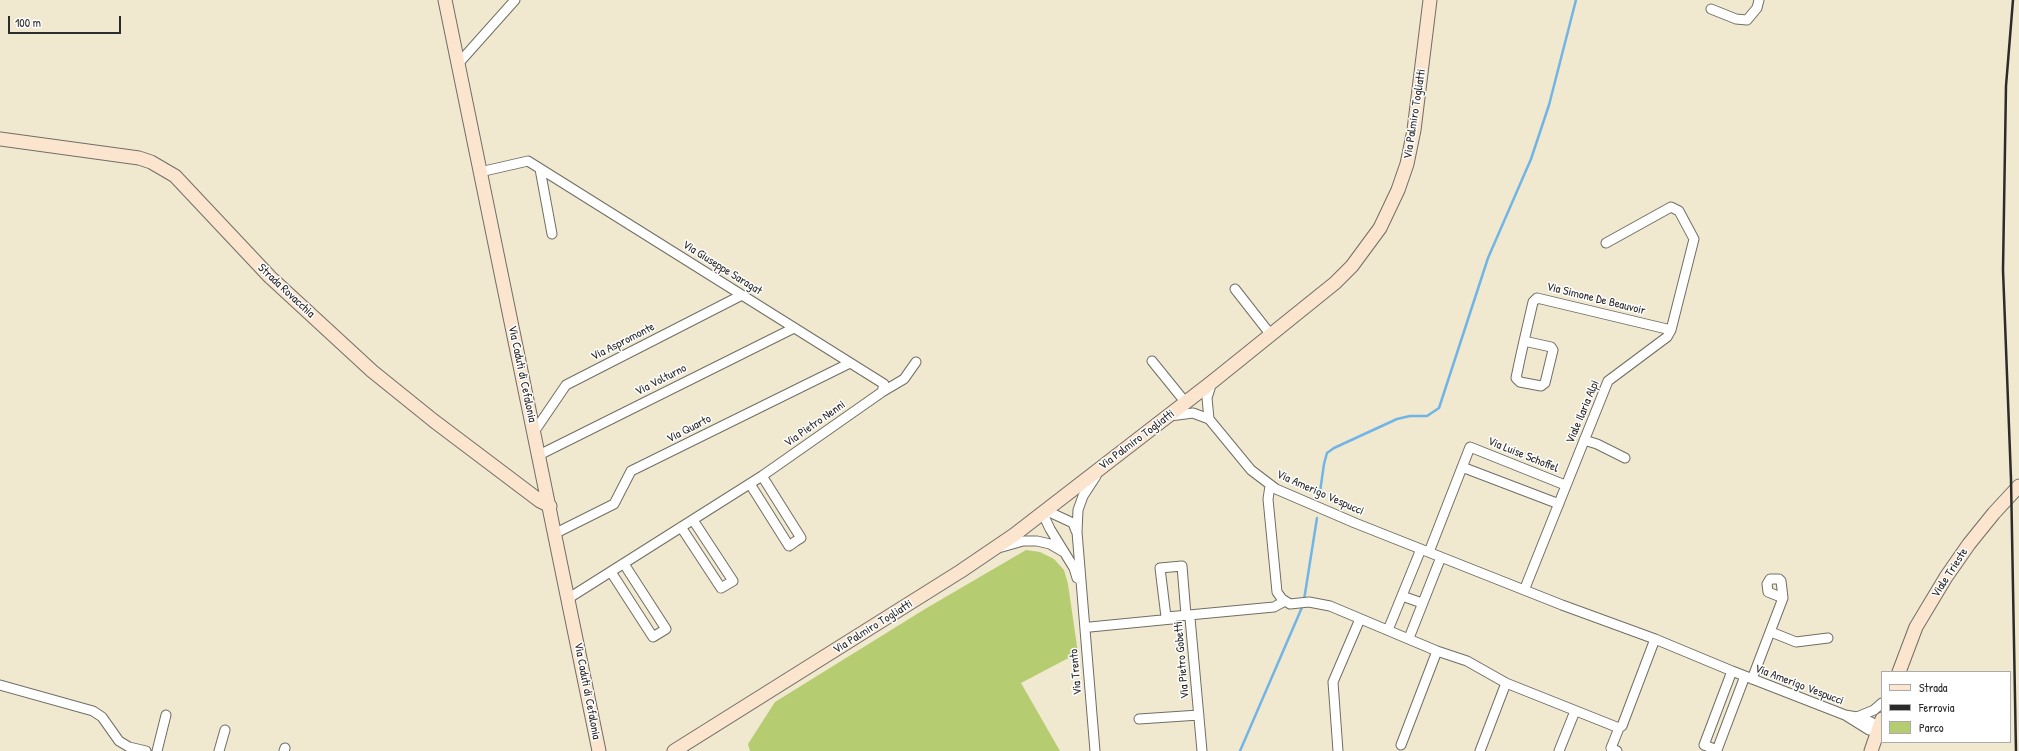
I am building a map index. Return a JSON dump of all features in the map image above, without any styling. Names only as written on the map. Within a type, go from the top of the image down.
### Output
[{"type":"street","name":"Via Caduti di Cefalonia","points":[[445,0],[540,455],[599,750]]},
{"type":"street","points":[[458,65],[515,0]]},
{"type":"street","name":"Via Palmiro Togliatti","points":[[674,751],[936,587],[989,552],[1045,512],[1271,335],[1352,266],[1380,228],[1398,190],[1407,164],[1414,130],[1430,0]]},
{"type":"street","points":[[1711,8],[1736,19],[1746,20],[1757,8],[1760,0]]},
{"type":"street","name":"Strada Rovacchia","points":[[0,139],[139,158],[151,162],[175,176],[270,277],[372,371],[434,421],[540,501],[550,506]]},
{"type":"street","name":"Via Giuseppe Saragat","points":[[480,172],[528,161],[884,384],[882,392]]},
{"type":"street","points":[[540,169],[552,234]]},
{"type":"street","points":[[1606,243],[1666,208],[1674,207],[1679,211],[1694,239],[1672,330]]},
{"type":"street","points":[[1235,289],[1271,335]]},
{"type":"street","name":"Via Aspromonte","points":[[534,432],[566,385],[742,295]]},
{"type":"street","name":"Via Simone De Beauvoir","points":[[1524,341],[1551,347],[1553,350],[1544,383],[1541,386],[1520,382],[1516,378],[1524,341],[1534,299],[1540,297],[1672,330]]},
{"type":"street","name":"Via Volturno","points":[[540,455],[794,328]]},
{"type":"street","name":"Viale Ilaria Alpi","points":[[1525,588],[1565,485],[1608,381],[1667,337],[1672,330]]},
{"type":"street","points":[[1152,361],[1189,400],[1200,416]]},
{"type":"street","name":"Via Pietro Nenni","points":[[569,598],[762,476],[882,392],[904,379],[916,362]]},
{"type":"street","name":"Via Quarto","points":[[556,533],[614,504],[631,471],[850,363]]},
{"type":"street","points":[[1167,417],[1186,413],[1209,419],[1207,407],[1212,382]]},
{"type":"street","points":[[1189,400],[1200,401],[1207,407]]},
{"type":"street","name":"Via Amerigo Vespucci","points":[[1209,419],[1251,470],[1270,486],[1285,494],[1441,557],[1655,639],[1748,678],[1845,715],[1857,717],[1876,725],[1880,725]]},
{"type":"street","points":[[1584,440],[1597,444],[1625,458]]},
{"type":"street","name":"Via Luise Schoffel","points":[[1425,550],[1470,447],[1565,485]]},
{"type":"street","name":"Via Trento","points":[[1095,751],[1077,532],[1078,510],[1090,484],[1104,465]]},
{"type":"street","points":[[1462,467],[1558,504]]},
{"type":"street","points":[[750,484],[789,546],[801,538],[762,476]]},
{"type":"street","points":[[1270,486],[1268,499],[1277,592],[1285,601],[1290,604],[1309,602],[1330,606],[1437,651],[1467,661],[1506,683],[1619,728]]},
{"type":"street","name":"Viale Trieste","points":[[1899,671],[1916,627],[1946,577],[1969,544],[1994,513],[2019,486]]},
{"type":"street","points":[[1045,512],[1073,523],[1077,532]]},
{"type":"street","name":"Via Trento","points":[[1045,512],[1050,530],[1074,568],[1082,591]]},
{"type":"street","points":[[681,527],[721,588],[733,581],[693,520]]},
{"type":"street","points":[[989,552],[1023,541],[1050,544],[1064,552]]},
{"type":"street","points":[[1388,630],[1402,596],[1425,550]]},
{"type":"street","points":[[1409,638],[1441,557]]},
{"type":"street","points":[[611,572],[653,637],[666,629],[624,564]]},
{"type":"street","points":[[1182,566],[1188,616],[1166,616],[1160,568],[1182,566]]},
{"type":"street","points":[[1402,596],[1422,603]]},
{"type":"street","points":[[1748,678],[1771,632],[1783,598]]},
{"type":"street","name":"Via Pietro Gobetti","points":[[1202,751],[1188,616],[1274,607],[1285,601]]},
{"type":"street","points":[[1090,627],[1188,616]]},
{"type":"street","points":[[1338,751],[1332,682],[1360,619]]},
{"type":"street","points":[[1771,632],[1796,642],[1828,638]]},
{"type":"street","points":[[1617,751],[1611,748],[1619,728],[1622,726],[1655,639]]},
{"type":"street","points":[[1402,745],[1437,651]]},
{"type":"street","name":"Via Amerigo Vespucci","points":[[1732,671],[1704,745],[1717,750],[1748,678]]},
{"type":"street","points":[[1480,751],[1506,683]]},
{"type":"street","points":[[0,685],[93,711],[102,717],[119,742],[146,751]]},
{"type":"street","points":[[1857,717],[1874,710],[1881,704]]},
{"type":"street","points":[[1559,751],[1575,711]]},
{"type":"street","points":[[157,751],[166,715]]},
{"type":"street","points":[[1139,719],[1199,715]]},
{"type":"street","name":"Via Amerigo Vespucci","points":[[1845,715],[1869,730],[1880,725]]},
{"type":"street","points":[[1871,750],[1880,725]]},
{"type":"street","name":"Via Amerigo Vespucci","points":[[1861,726],[1871,750]]},
{"type":"street","points":[[219,751],[225,730]]},
{"type":"green space","points":[[1026,550],[1040,552],[1054,559],[1064,570],[1068,584],[1078,653],[1021,683],[1060,751],[750,751],[748,744],[775,702],[925,609]]},
{"type":"waterway","points":[[1320,492],[1327,453],[1334,448],[1397,419],[1410,416],[1427,416],[1439,408],[1488,258],[1531,159],[1549,105],[1576,0]]},
{"type":"waterway","points":[[1304,600],[1317,518]]},
{"type":"waterway","points":[[1240,751],[1303,605]]},
{"type":"railway","points":[[2013,0],[2006,86],[2003,270],[2011,479],[2016,751]]}]
